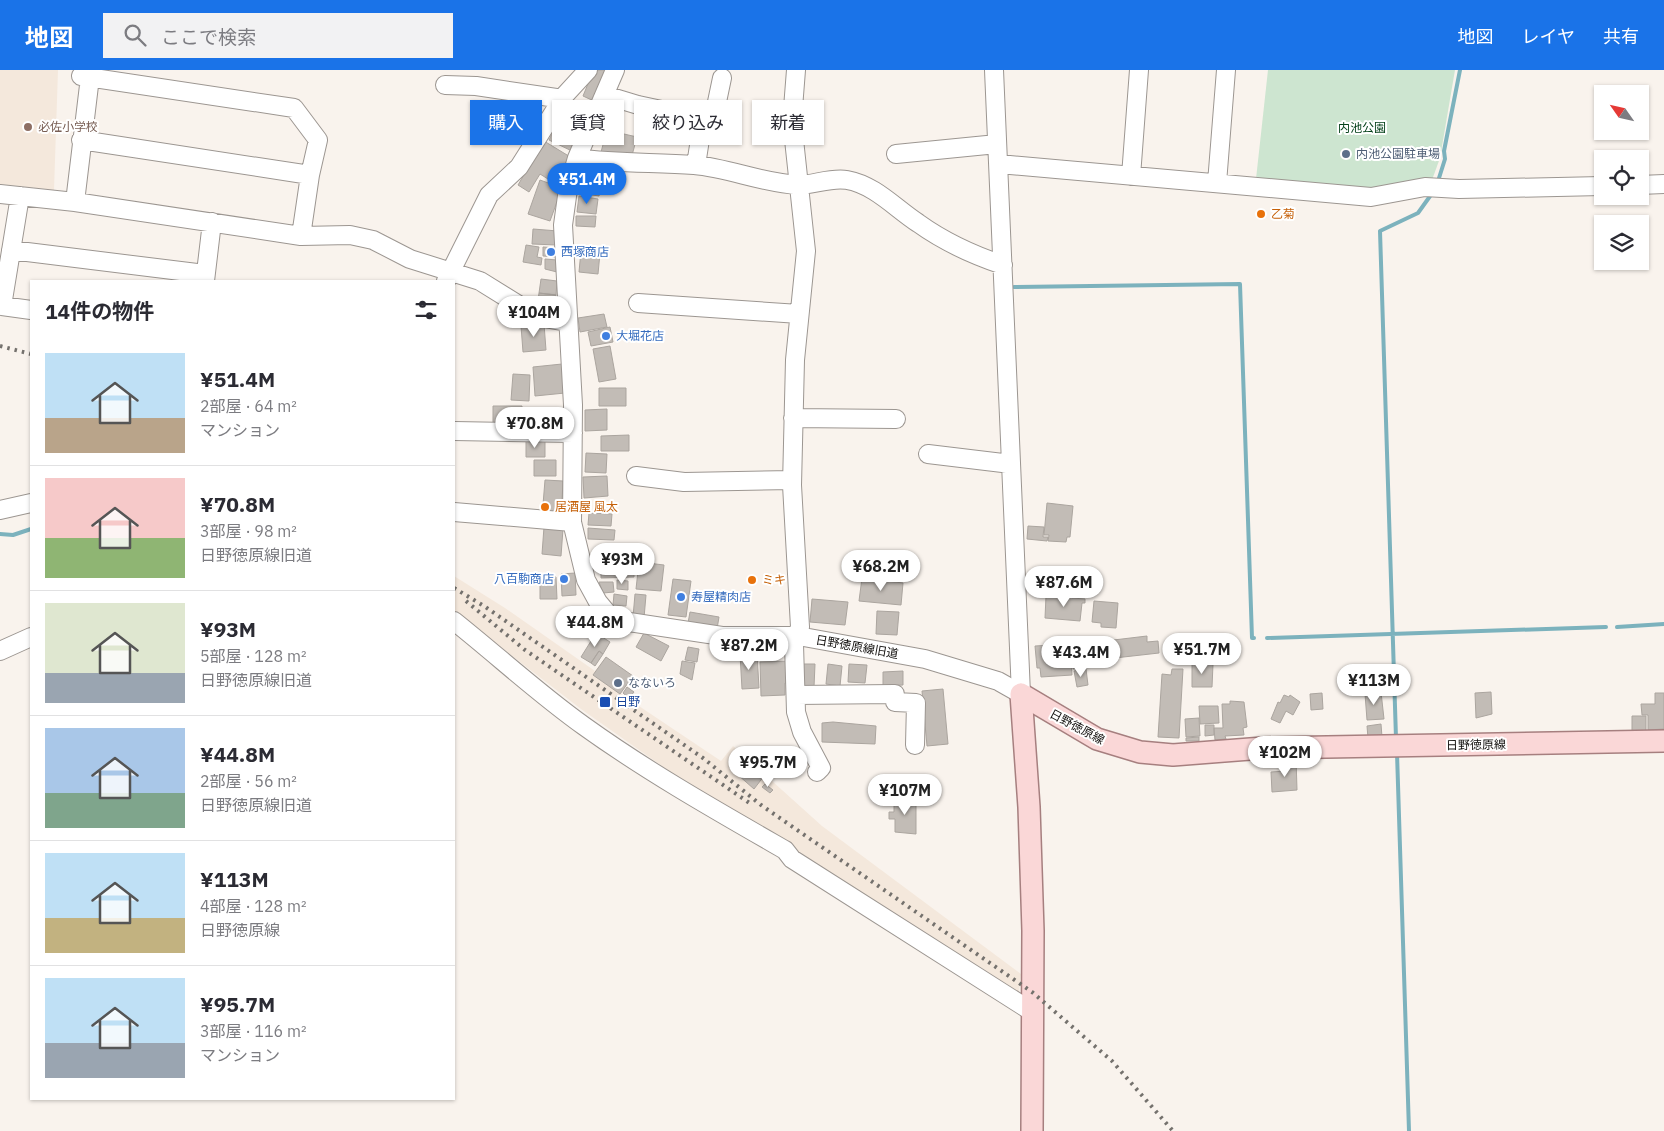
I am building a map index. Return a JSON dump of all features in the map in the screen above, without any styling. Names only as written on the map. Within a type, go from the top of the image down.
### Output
[{"type":"main road","name":"日野徳原線","points":[[1021,694],[1097,739],[1140,752],[1173,755],[1263,748],[1664,741]]},
{"type":"main road","points":[[1021,694],[1030,807],[1033,932],[1031,1011],[1032,1131]]},
{"type":"street","points":[[449,276],[489,195],[519,166],[563,99],[588,70]]},
{"type":"street","name":"日野徳原線旧道","points":[[615,70],[577,158],[568,189],[563,225],[573,433],[572,522],[586,580],[602,609],[614,618],[722,636],[798,636],[925,659],[998,681],[1021,694]]},
{"type":"street","points":[[796,70],[792,121],[806,251],[795,360],[793,418],[792,480],[800,628],[794,644],[796,712],[802,732],[821,768],[816,772]]},
{"type":"street","points":[[994,70],[1021,694]]},
{"type":"street","points":[[1131,176],[1139,70]]},
{"type":"street","points":[[1217,183],[1226,70]]},
{"type":"street","points":[[75,202],[85,77],[294,108],[318,140],[310,175],[301,236]]},
{"type":"street","points":[[718,100],[722,78]]},
{"type":"street","points":[[444,85],[476,86],[563,99]]},
{"type":"street","points":[[605,95],[634,104]]},
{"type":"street","points":[[81,140],[310,175]]},
{"type":"street","points":[[896,154],[998,144]]},
{"type":"street","points":[[696,165],[700,145]]},
{"type":"street","points":[[577,158],[602,162],[696,165],[770,182],[800,185],[847,180],[872,190],[917,223],[944,239],[984,259],[1002,265]]},
{"type":"street","points":[[999,164],[1371,197],[1424,187],[1459,189],[1594,186]]},
{"type":"street","points":[[1649,185],[1664,184]]},
{"type":"street","points":[[0,194],[75,202],[301,236],[350,236],[373,240],[410,260],[449,276],[494,288],[538,317],[567,322]]},
{"type":"street","points":[[20,196],[2,306],[30,310]]},
{"type":"street","points":[[11,250],[205,278],[212,222]]},
{"type":"street","points":[[638,303],[799,314]]},
{"type":"street","points":[[793,418],[896,419]]},
{"type":"street","points":[[455,431],[573,433]]},
{"type":"street","points":[[928,454],[1011,464]]},
{"type":"street","points":[[636,476],[684,482],[792,480]]},
{"type":"street","points":[[0,510],[30,503]]},
{"type":"street","points":[[455,512],[572,522]]},
{"type":"street","points":[[455,622],[514,672],[585,726],[669,782],[785,850],[792,859],[1031,1011]]},
{"type":"street","points":[[0,651],[30,637]]},
{"type":"street","points":[[796,695],[895,694],[895,702],[916,703],[915,745]]},
{"type":"shaded area","name":"必佐小学校","points":[[0,70],[58,70],[54,190],[0,184]]},
{"type":"shaded area","points":[[455,577],[505,608],[595,671],[606,657],[633,676],[621,694],[721,761],[733,746],[822,826],[1021,974],[1019,992],[1014,993],[686,783],[581,709],[455,612]]},
{"type":"green space","name":"内池公園","points":[[1268,70],[1455,70],[1440,158],[1432,180],[1375,189],[1256,179]]},
{"type":"building","points":[[596,70],[609,70],[597,100],[583,96],[592,74]]},
{"type":"building","points":[[624,134],[634,136],[635,145],[631,159],[600,156],[603,145],[624,145]]},
{"type":"building","points":[[544,141],[572,158],[556,184],[540,174],[529,192],[518,185]]},
{"type":"building","points":[[559,145],[578,145],[574,152]]},
{"type":"building","points":[[585,167],[604,171],[599,196],[580,193]]},
{"type":"building","points":[[540,180],[562,188],[550,221],[528,214]]},
{"type":"building","points":[[579,196],[598,199],[596,214],[577,212]]},
{"type":"building","points":[[576,216],[596,216],[595,227],[576,226]]},
{"type":"building","points":[[533,229],[558,231],[557,245],[532,244]]},
{"type":"building","points":[[526,245],[539,247],[537,257],[542,258],[541,265],[523,262]]},
{"type":"building","points":[[543,247],[558,248],[557,257],[543,256]]},
{"type":"building","points":[[581,251],[600,253],[598,274],[579,272]]},
{"type":"building","points":[[545,259],[557,260],[557,272],[545,269]]},
{"type":"building","points":[[541,279],[557,281],[556,295],[539,293]]},
{"type":"building","points":[[539,293],[556,295],[554,302],[538,300]]},
{"type":"building","points":[[542,304],[557,307],[556,315],[541,312]]},
{"type":"building","points":[[604,314],[607,327],[580,332],[578,318]]},
{"type":"building","points":[[544,324],[546,350],[523,352],[521,326]]},
{"type":"building","points":[[610,327],[613,342],[591,346],[588,332]]},
{"type":"building","points":[[610,346],[616,379],[599,382],[593,349]]},
{"type":"building","points":[[562,364],[565,393],[535,396],[533,367]]},
{"type":"building","points":[[513,374],[530,375],[529,401],[511,400]]},
{"type":"building","points":[[599,388],[626,388],[626,406],[599,406]]},
{"type":"building","points":[[493,406],[522,406],[522,424],[493,424]]},
{"type":"building","points":[[607,409],[607,430],[585,431],[585,410]]},
{"type":"building","points":[[629,435],[629,451],[601,451],[601,436]]},
{"type":"building","points":[[526,440],[545,440],[545,457],[526,457]]},
{"type":"building","points":[[586,453],[607,454],[606,473],[585,472]]},
{"type":"building","points":[[534,460],[556,460],[556,476],[534,476]]},
{"type":"building","points":[[607,476],[608,496],[584,498],[583,477]]},
{"type":"building","points":[[545,480],[563,481],[561,519],[542,517]]},
{"type":"building","points":[[1047,503],[1073,506],[1070,537],[1067,537],[1066,542],[1048,541],[1049,535],[1044,535]]},
{"type":"building","points":[[589,513],[612,514],[611,526],[588,525]]},
{"type":"building","points":[[1028,526],[1044,527],[1043,537],[1048,537],[1047,541],[1027,539]]},
{"type":"building","points":[[544,527],[563,529],[561,556],[542,554]]},
{"type":"building","points":[[588,528],[615,530],[614,540],[588,539]]},
{"type":"building","points":[[634,557],[634,577],[601,578],[601,559]]},
{"type":"building","points":[[639,562],[664,565],[661,591],[636,589]]},
{"type":"building","points":[[575,573],[576,595],[562,596],[561,574]]},
{"type":"building","points":[[540,577],[556,577],[557,599],[540,599]]},
{"type":"building","points":[[862,578],[903,583],[901,605],[859,601]]},
{"type":"building","points":[[673,579],[691,581],[686,617],[668,615]]},
{"type":"building","points":[[617,580],[628,581],[628,590],[617,589]]},
{"type":"building","points":[[599,582],[613,582],[614,592],[603,593]]},
{"type":"building","points":[[614,594],[627,596],[626,606],[613,605]]},
{"type":"building","points":[[635,594],[646,595],[644,618],[633,617]]},
{"type":"building","points":[[1065,595],[1073,596],[1072,598],[1085,599],[1085,603],[1082,603],[1080,621],[1045,618],[1046,596],[1064,598]]},
{"type":"building","points":[[812,599],[848,602],[845,625],[810,622]]},
{"type":"building","points":[[1094,601],[1118,603],[1116,628],[1101,627],[1101,623],[1092,622]]},
{"type":"building","points":[[877,611],[899,612],[897,635],[876,634]]},
{"type":"building","points":[[690,612],[719,617],[717,629],[688,623]]},
{"type":"building","points":[[596,633],[610,642],[603,654],[599,651],[591,663],[581,657]]},
{"type":"building","points":[[644,633],[669,646],[661,661],[636,647]]},
{"type":"building","points":[[1147,636],[1147,642],[1158,641],[1159,653],[1088,661],[1089,667],[1073,669],[1072,645]]},
{"type":"building","points":[[1070,644],[1072,675],[1041,677],[1040,668],[1037,668],[1035,646]]},
{"type":"building","points":[[688,647],[699,649],[697,662],[685,660]]},
{"type":"building","points":[[599,651],[603,654],[595,666],[591,663]]},
{"type":"building","points":[[757,653],[759,688],[742,689],[740,654]]},
{"type":"building","points":[[606,657],[633,676],[620,694],[593,675]]},
{"type":"building","points":[[682,661],[695,663],[692,680],[680,674]]},
{"type":"building","points":[[792,661],[793,682],[785,683],[785,695],[761,696],[760,662]]},
{"type":"building","points":[[802,664],[815,664],[814,687],[801,686]]},
{"type":"building","points":[[828,664],[842,666],[840,686],[826,684]]},
{"type":"building","points":[[849,664],[867,665],[865,683],[848,682]]},
{"type":"building","points":[[1192,664],[1213,664],[1212,687],[1192,687]]},
{"type":"building","points":[[1086,669],[1088,685],[1077,687],[1074,671]]},
{"type":"building","points":[[1172,669],[1183,669],[1179,738],[1158,737],[1162,674],[1171,675]]},
{"type":"building","points":[[903,671],[903,685],[883,686],[883,672]]},
{"type":"building","points":[[627,687],[634,692],[629,698],[623,693]]},
{"type":"building","points":[[943,689],[948,744],[927,746],[922,691]]},
{"type":"building","points":[[1381,692],[1384,719],[1367,720],[1365,694]]},
{"type":"building","points":[[1491,692],[1492,714],[1476,718],[1475,693]]},
{"type":"building","points":[[1322,693],[1323,709],[1311,710],[1310,694]]},
{"type":"building","points":[[1655,693],[1664,693],[1664,729],[1648,730],[1648,715],[1642,715],[1641,704],[1655,704]]},
{"type":"building","points":[[1284,695],[1289,697],[1290,695],[1300,702],[1293,715],[1286,711],[1280,723],[1271,719],[1278,702],[1280,703]]},
{"type":"building","points":[[1230,701],[1244,702],[1247,727],[1243,728],[1244,735],[1225,736],[1226,739],[1215,740],[1214,728],[1223,728],[1222,704],[1230,704]]},
{"type":"building","points":[[1199,706],[1218,706],[1219,723],[1200,724]]},
{"type":"building","points":[[1632,716],[1646,716],[1646,731],[1632,731]]},
{"type":"building","points":[[1199,718],[1200,736],[1186,737],[1185,719]]},
{"type":"building","points":[[833,722],[876,726],[875,744],[822,742],[822,723]]},
{"type":"building","points":[[1381,724],[1382,737],[1368,738],[1367,726]]},
{"type":"building","points":[[1205,725],[1214,725],[1214,735],[1205,736]]},
{"type":"building","points":[[1199,737],[1199,741],[1186,741],[1186,738]]},
{"type":"building","points":[[1296,758],[1297,790],[1272,792],[1271,772],[1286,771],[1286,759]]},
{"type":"building","points":[[736,759],[745,767],[748,764],[764,776],[754,789],[729,767]]},
{"type":"building","points":[[765,784],[773,790],[770,793],[762,787]]},
{"type":"building","points":[[894,800],[916,800],[916,834],[895,832],[895,819],[889,819],[889,812],[894,812]]},
{"type":"waterway","points":[[1439,178],[1445,159],[1444,151],[1460,70]]},
{"type":"waterway","points":[[1396,738],[1380,231],[1418,213],[1433,192]]},
{"type":"waterway","points":[[1014,287],[1240,284],[1252,638],[1254,638]]},
{"type":"waterway","points":[[0,534],[13,535],[30,529]]},
{"type":"waterway","points":[[1617,627],[1664,624]]},
{"type":"waterway","points":[[1267,638],[1606,627]]},
{"type":"waterway","points":[[1397,753],[1409,1131]]},
{"type":"railway","points":[[0,346],[30,354]]},
{"type":"railway","points":[[455,589],[484,606],[703,758],[761,805],[1032,992],[1112,1061],[1173,1131]]},
{"type":"railway","points":[[466,601],[525,650],[751,804]]},
{"type":"place","name":"必佐小学校","points":[[28,127]]},
{"type":"place","name":"内池公園駐車場","points":[[1346,154]]},
{"type":"place","name":"乙菊","points":[[1261,214]]},
{"type":"place","name":"西塚商店","points":[[551,252]]},
{"type":"place","name":"大堀花店","points":[[606,336]]},
{"type":"place","name":"居酒屋 風太","points":[[545,507]]},
{"type":"place","name":"八百駒商店","points":[[564,579]]},
{"type":"place","name":"ミキ","points":[[752,580]]},
{"type":"place","name":"寿屋精肉店","points":[[681,597]]},
{"type":"place","name":"なないろ","points":[[618,683]]},
{"type":"place","name":"日野","points":[[605,702]]}]
